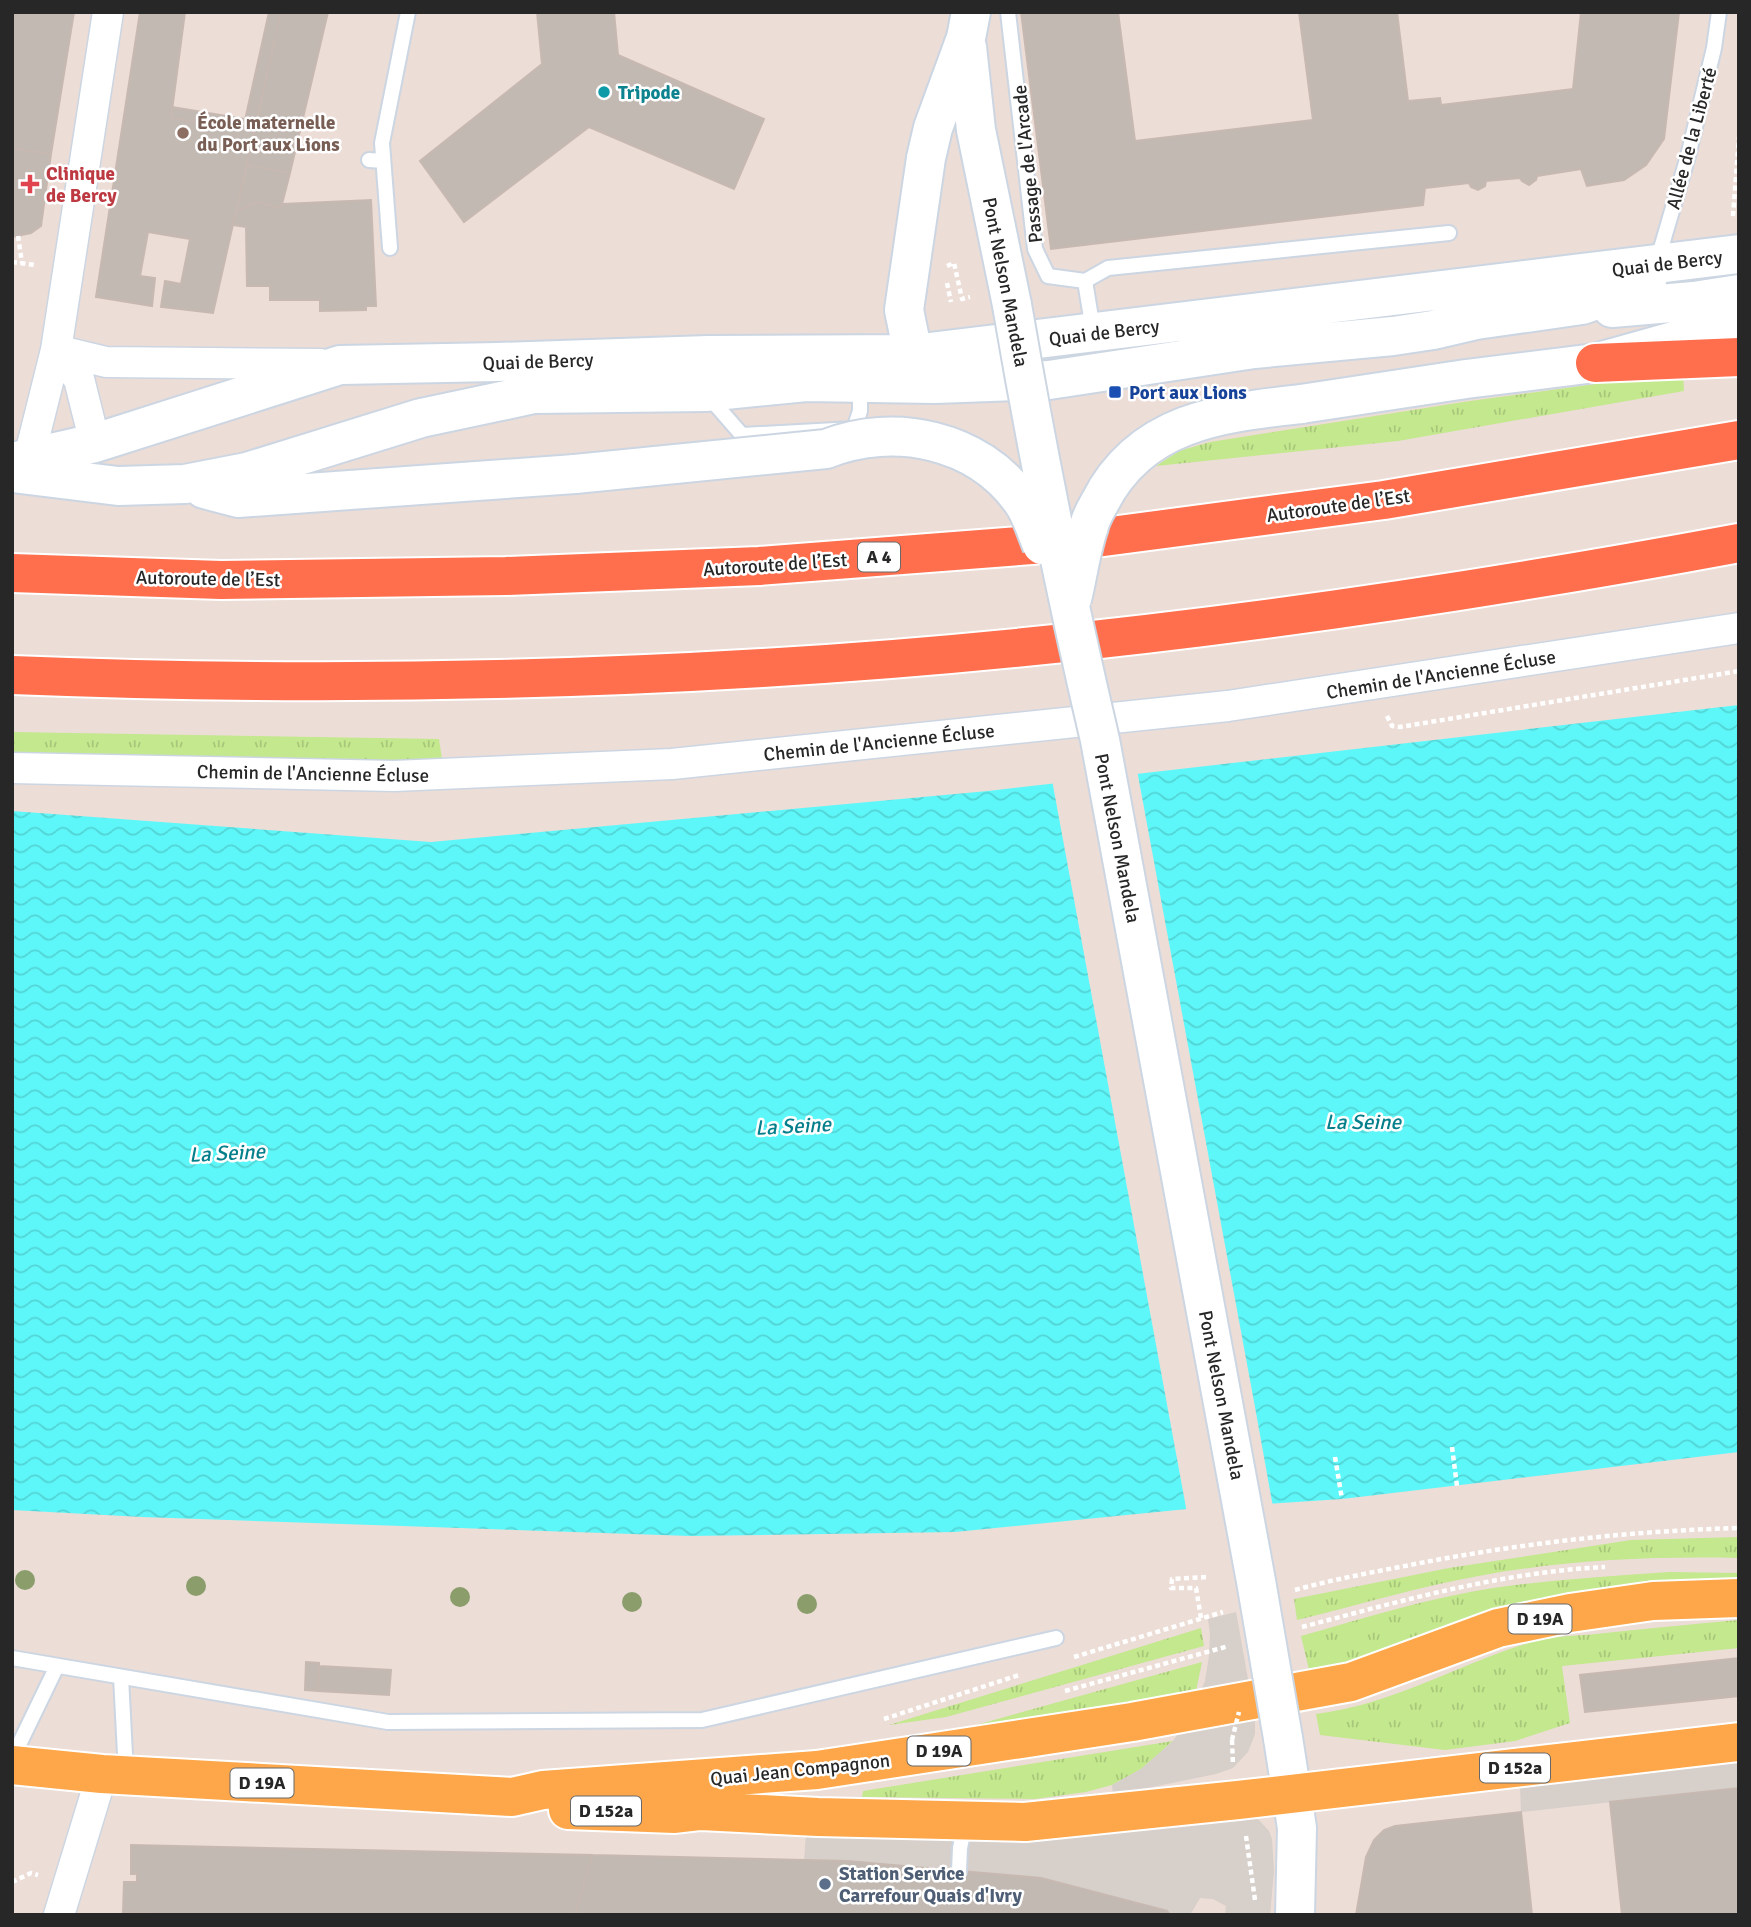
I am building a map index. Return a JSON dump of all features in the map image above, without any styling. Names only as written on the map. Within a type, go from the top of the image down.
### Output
[{"type":"highway","points":[[1595,363],[1739,357]]},
{"type":"highway","name":"Autoroute de l’Est","points":[[12,573],[221,580],[506,576],[759,566],[1031,545],[1384,499],[1739,440]]},
{"type":"highway","points":[[12,675],[287,682],[502,680],[766,668],[982,651],[1226,624],[1455,592],[1739,543]]},
{"type":"main road","points":[[913,369],[904,310],[926,158],[933,128],[968,25]]},
{"type":"main road","name":"Pont Nelson Mandela","points":[[968,25],[976,130],[1012,305],[1069,612],[1100,740],[1266,1639],[1297,1828],[1295,1915]]},
{"type":"main road","name":"Quai de Bercy","points":[[18,465],[340,365],[708,355],[913,369],[1094,332],[1735,255]]},
{"type":"main road","points":[[18,465],[118,486],[185,484],[247,472],[421,418],[534,394],[705,392],[806,382],[860,383],[913,369],[1049,380],[1254,349],[1393,336],[1476,320],[1582,305],[1608,296],[1637,292],[1650,279],[1657,263]]},
{"type":"main road","points":[[1582,305],[1604,309],[1634,308],[1739,295]]},
{"type":"main road","points":[[1069,612],[1089,524],[1110,483],[1130,460],[1154,440],[1176,428],[1237,411],[1595,363],[1739,320]]},
{"type":"main road","points":[[1094,332],[1101,347],[1110,354],[1118,355],[1218,342],[1240,343],[1254,349]]},
{"type":"main road","points":[[95,443],[115,467],[238,498],[575,474],[826,449],[846,442],[878,437],[919,437],[953,447],[1005,480],[1024,503],[1069,612]]},
{"type":"main road","name":"Quai Jean Compagnon","points":[[12,1765],[114,1775],[512,1797],[542,1790],[834,1768],[1105,1726],[1351,1682],[1498,1628],[1570,1612],[1653,1601],[1739,1598]]},
{"type":"main road","name":"D 152a","points":[[512,1797],[540,1807],[564,1810],[675,1814],[701,1811],[1025,1822],[1739,1742]]},
{"type":"main road","points":[[701,1811],[747,1776],[783,1815]]},
{"type":"street","points":[[18,465],[56,350],[108,12]]},
{"type":"street","points":[[56,350],[79,379],[95,443]]},
{"type":"street","name":"Quai de Bercy","points":[[56,350],[106,362],[340,365]]},
{"type":"street","name":"Chemin de l'Ancienne Écluse","points":[[12,768],[394,776],[672,764],[1228,706],[1739,628]]},
{"type":"street","points":[[59,1915],[114,1775]]},
{"type":"lane","points":[[390,248],[376,160],[382,143],[408,12]]},
{"type":"lane","name":"Passage de l'Arcade","points":[[1008,12],[1035,249],[1048,275],[1085,281]]},
{"type":"lane","name":"Allée de la Liberté","points":[[1657,263],[1688,156],[1714,48],[1719,12]]},
{"type":"lane","points":[[1094,332],[1085,281],[1108,268],[1449,233]]},
{"type":"lane","points":[[12,1658],[387,1722],[702,1720],[1056,1638]]},
{"type":"lane","points":[[12,1759],[57,1666]]},
{"type":"lane","points":[[114,1775],[121,1677]]},
{"type":"lane","points":[[959,1871],[965,1821]]},
{"type":"path","points":[[1735,255],[1739,137]]},
{"type":"path","points":[[19,236],[22,263]]},
{"type":"path","points":[[12,262],[43,266]]},
{"type":"path","points":[[951,302],[944,266],[954,263],[962,299],[970,297]]},
{"type":"path","points":[[1400,727],[1739,671]]},
{"type":"path","points":[[1452,1447],[1457,1486]]},
{"type":"path","points":[[1335,1457],[1342,1499]]},
{"type":"path","points":[[1201,1618],[1196,1588],[1171,1588],[1172,1579],[1205,1577]]},
{"type":"path","points":[[1232,1740],[1233,1768]]},
{"type":"path","points":[[1245,1832],[1255,1901]]},
{"type":"green space","points":[[1683,372],[1684,391],[1398,441],[1156,466],[1179,451],[1210,442],[1470,401]]},
{"type":"green space","points":[[12,732],[439,739],[443,766],[12,760]]},
{"type":"green space","points":[[1739,1537],[1739,1558],[1611,1560],[1515,1570],[1437,1585],[1297,1620],[1294,1599],[1449,1568],[1631,1540]]},
{"type":"green space","points":[[1669,1572],[1739,1573],[1739,1582],[1551,1598],[1498,1608],[1358,1662],[1310,1674],[1301,1636],[1469,1592],[1537,1583]]},
{"type":"green space","points":[[1739,1620],[1739,1648],[1562,1666],[1570,1723],[1515,1741],[1445,1750],[1320,1735],[1316,1714],[1373,1702],[1400,1693],[1532,1642],[1556,1637]]},
{"type":"green space","points":[[1201,1628],[1204,1646],[946,1717],[889,1725]]},
{"type":"green space","points":[[1202,1662],[1196,1691],[951,1732]]},
{"type":"green space","points":[[1173,1741],[1141,1769],[1112,1785],[1086,1792],[1035,1799],[862,1797],[863,1791]]},
{"type":"shaded area","points":[[1236,1612],[1255,1718],[1255,1734],[1248,1752],[1233,1768],[1216,1774],[1113,1795],[1112,1785],[1141,1769],[1173,1741],[1191,1715],[1205,1681],[1209,1656],[1208,1619]]},
{"type":"shaded area","points":[[1739,1762],[1739,1788],[1521,1812],[1520,1786]]},
{"type":"shaded area","points":[[1252,1817],[1259,1820],[1269,1831],[1272,1839],[1274,1871],[1270,1915],[1225,1915],[1226,1906],[1213,1899],[1200,1898],[1190,1915],[1170,1915],[1167,1911],[1041,1878],[847,1861],[804,1861],[806,1834]]},
{"type":"water","name":"La Seine","points":[[1739,705],[1739,1452],[1342,1499],[1187,1509],[955,1532],[690,1536],[12,1510],[12,811],[431,842],[988,791]]},
{"type":"pier","points":[[1137,770],[1273,1507],[1187,1513],[1052,780]]},
{"type":"building","points":[[12,12],[74,12],[51,154],[12,148]]},
{"type":"building","points":[[140,12],[185,12],[171,118],[243,129],[269,12],[281,12],[213,313],[161,307],[165,281],[181,284],[190,239],[148,232],[140,276],[155,278],[152,306],[96,297]]},
{"type":"building","points":[[281,12],[328,12],[290,173],[247,165]]},
{"type":"building","name":"Tripode","points":[[537,12],[614,12],[618,55],[764,119],[734,189],[589,127],[464,222],[420,161],[542,64]]},
{"type":"building","points":[[1021,12],[1118,12],[1135,141],[1313,120],[1299,12],[1397,12],[1408,101],[1440,98],[1441,105],[1573,89],[1581,12],[1679,12],[1664,139],[1646,165],[1624,180],[1587,186],[1581,169],[1537,176],[1529,185],[1520,178],[1486,181],[1485,186],[1478,190],[1469,183],[1425,188],[1423,205],[1051,249]]},
{"type":"building","points":[[172,107],[245,119],[243,129],[171,118]]},
{"type":"building","name":"Clinique de Bercy","points":[[12,148],[51,154],[41,226],[31,233],[12,237]]},
{"type":"building","points":[[247,165],[290,173],[281,208],[257,202],[236,212]]},
{"type":"building","points":[[371,200],[376,306],[366,306],[366,310],[320,311],[320,300],[270,300],[270,286],[247,286],[246,227],[233,225],[236,212],[257,202],[281,208],[283,204]]},
{"type":"building","points":[[1739,1658],[1739,1696],[1585,1712],[1580,1675]]},
{"type":"building","points":[[306,1662],[319,1663],[318,1691],[305,1690]]},
{"type":"building","points":[[319,1666],[391,1670],[389,1695],[318,1691]]},
{"type":"building","points":[[1739,1788],[1739,1915],[1622,1915],[1610,1802]]},
{"type":"building","points":[[1521,1812],[1532,1915],[1356,1915],[1366,1857],[1374,1840],[1384,1830],[1395,1826]]},
{"type":"building","points":[[131,1845],[592,1855],[575,1915],[181,1915],[123,1912],[124,1882],[137,1882],[137,1874],[131,1874]]},
{"type":"building","name":"Station Service Carrefour Quais d'Ivry","points":[[592,1855],[847,1861],[1041,1878],[1167,1911],[1170,1915],[575,1915]]},
{"type":"place","name":"Tripode","points":[[604,92]]},
{"type":"place","name":"École maternelle du Port aux Lions","points":[[183,133]]},
{"type":"place","name":"Clinique de Bercy","points":[[30,184]]},
{"type":"place","name":"Port aux Lions","points":[[1115,392]]},
{"type":"place","name":"Station Service Carrefour Quais d'Ivry","points":[[825,1884]]}]
